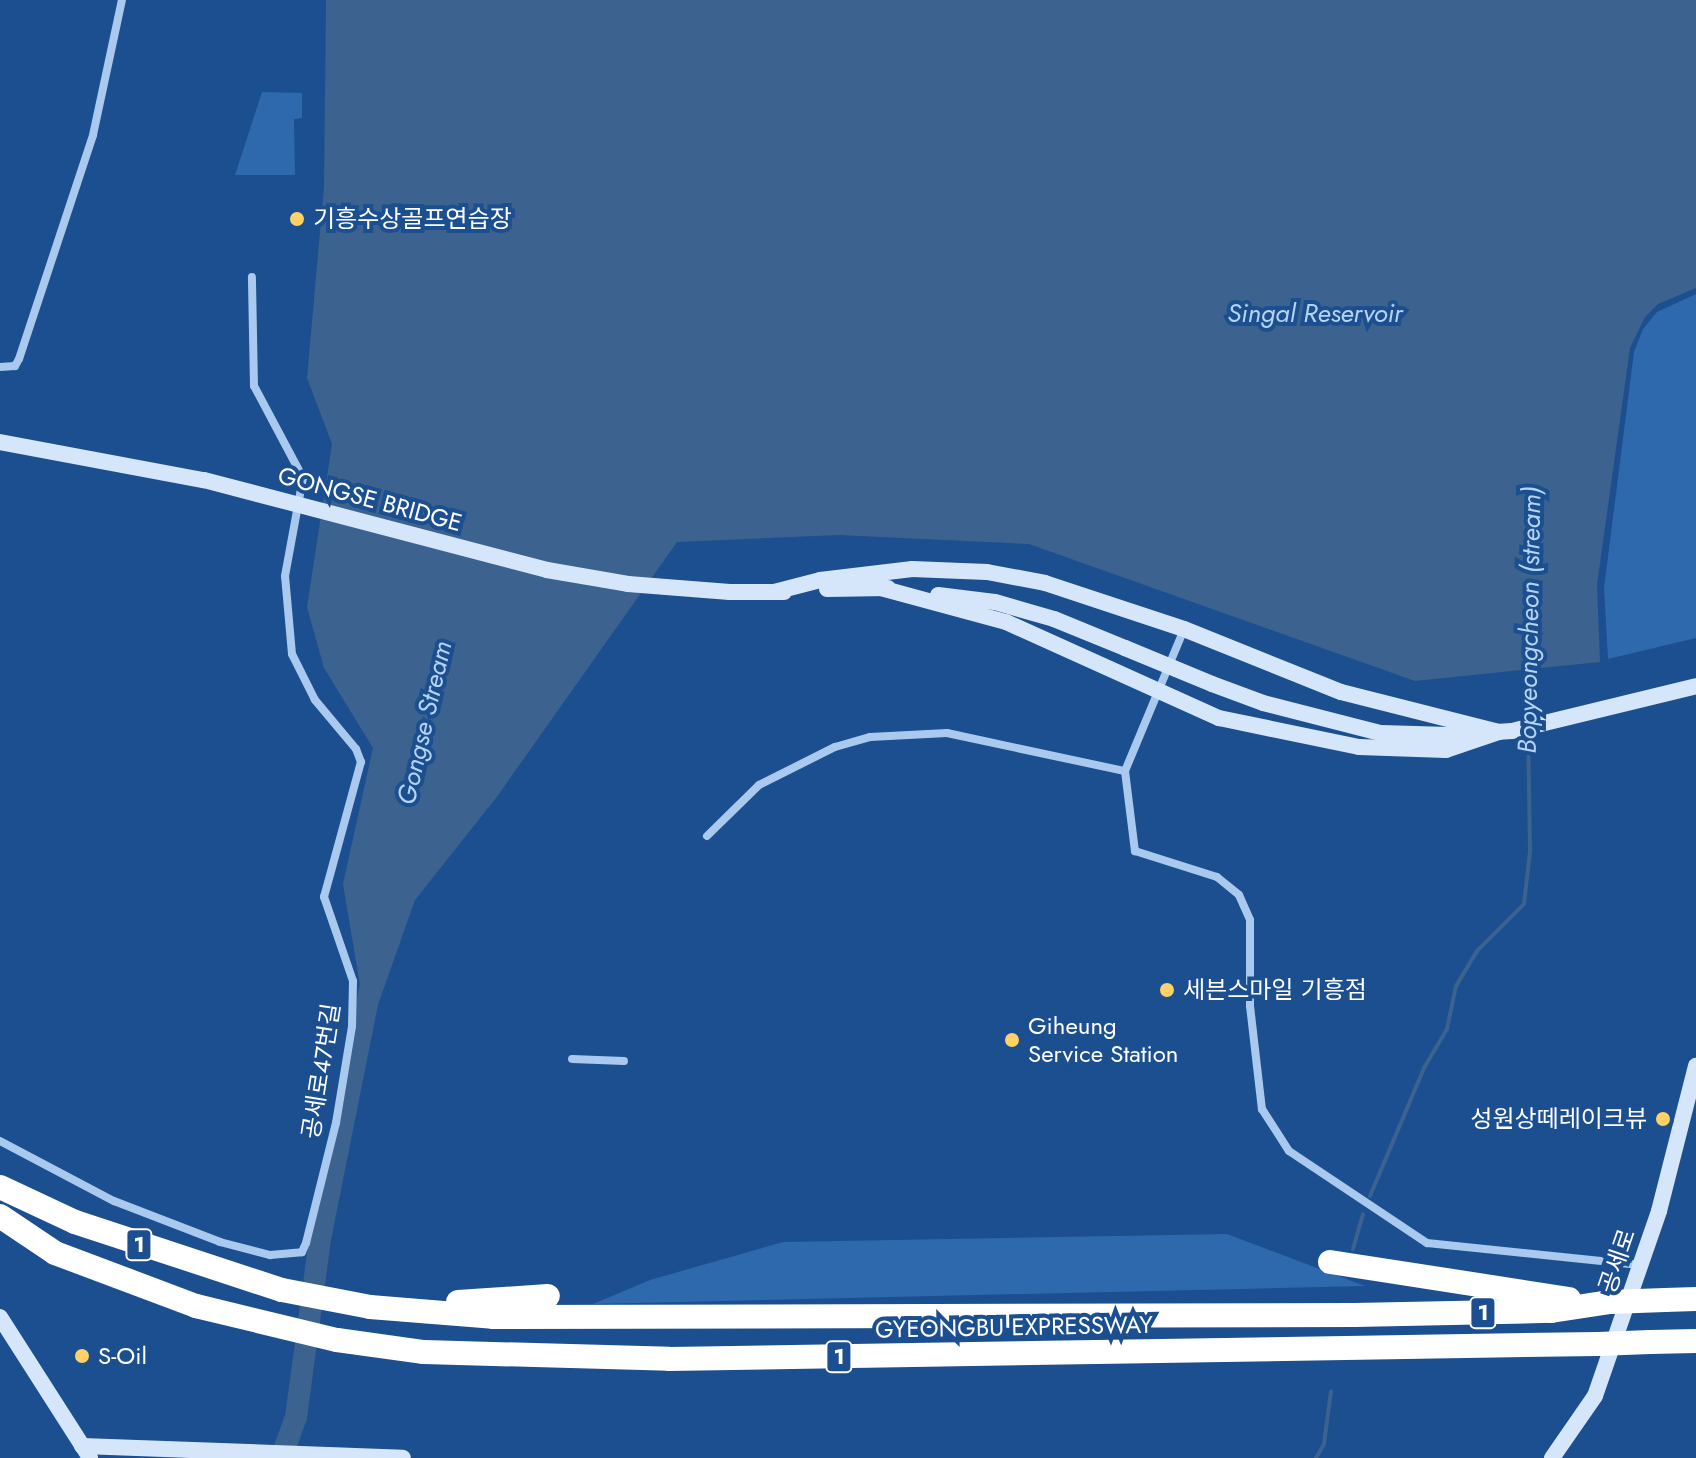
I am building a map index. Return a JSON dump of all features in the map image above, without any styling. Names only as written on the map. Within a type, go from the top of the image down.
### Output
[{"type":"highway","name":"GYEONGBU EXPRESSWAY","points":[[0,1187],[75,1222],[282,1290],[370,1307],[493,1317],[1354,1315],[1551,1311],[1600,1302]]},
{"type":"highway","name":"GYEONGBU EXPRESSWAY","points":[[0,1216],[55,1253],[196,1306],[337,1340],[424,1352],[669,1359],[1696,1341]]},
{"type":"highway","points":[[1332,1258],[1363,1269],[1600,1302]]},
{"type":"highway","points":[[370,1307],[548,1296]]},
{"type":"highway","name":"1","points":[[1600,1302],[1696,1299]]},
{"type":"main road","name":"GONGSE BRIDGE","points":[[0,442],[204,480],[547,570],[628,584],[730,592],[774,592]]},
{"type":"main road","points":[[774,592],[820,580],[912,569],[987,572],[1099,598],[1341,692],[1506,732]]},
{"type":"main road","points":[[774,592],[877,587],[995,602],[1125,648],[1263,703],[1381,733],[1506,732]]},
{"type":"main road","points":[[877,587],[1006,622],[1157,694],[1219,718],[1359,747],[1446,750],[1506,732],[1607,711],[1696,686]]},
{"type":"main road","name":"공세로","points":[[1552,1458],[1595,1396],[1640,1265],[1696,1066]]},
{"type":"main road","points":[[0,1317],[86,1452],[238,1452],[403,1458]]},
{"type":"street","points":[[0,367],[15,366],[19,359],[93,135],[122,0]]},
{"type":"street","name":"공세로47번길","points":[[0,1141],[114,1201],[220,1242],[270,1255],[302,1252],[306,1243],[336,1123],[352,1026],[353,981],[324,897],[361,762],[356,749],[315,700],[292,654],[284,608],[285,576],[303,478],[254,386],[252,277]]},
{"type":"street","points":[[1184,629],[1125,771],[1135,851],[1217,877],[1239,895],[1250,920],[1250,1006],[1262,1109],[1289,1151],[1427,1243],[1640,1265]]},
{"type":"street","points":[[707,836],[759,785],[835,747],[870,737],[947,733],[1125,771]]},
{"type":"street","points":[[572,1059],[624,1061]]},
{"type":"shaded area","points":[[262,92],[302,93],[302,118],[294,119],[295,175],[235,175]]},
{"type":"shaded area","points":[[1696,294],[1696,638],[1608,659],[1604,588],[1634,352],[1643,329],[1657,312]]},
{"type":"shaded area","points":[[1227,1234],[1365,1286],[593,1304],[650,1280],[783,1242]]},
{"type":"water","name":"Singal Reservoir","points":[[326,0],[1696,0],[1696,288],[1658,304],[1645,317],[1630,348],[1597,585],[1600,662],[1415,681],[1029,544],[839,535],[677,542],[496,798],[415,900],[368,1033],[343,884],[373,748],[324,668],[307,607],[332,444],[307,378],[324,187]]},
{"type":"waterway","name":"Bopyeongcheon (stream)","points":[[1526,670],[1527,721]]},
{"type":"waterway","name":"Bopyeongcheon (stream)","points":[[1370,1196],[1424,1068],[1447,1029],[1456,986],[1477,951],[1524,904],[1530,851],[1528,730]]},
{"type":"waterway","name":"Gongse Stream","points":[[281,1458],[296,1417],[320,1239],[370,989]]},
{"type":"waterway","name":"Bopyeongcheon (stream)","points":[[1353,1249],[1363,1214]]},
{"type":"waterway","name":"Bopyeongcheon (stream)","points":[[1316,1458],[1324,1444],[1331,1391]]},
{"type":"place","name":"기흥수상골프연습장","points":[[297,219]]},
{"type":"place","name":"세븐스마일 기흥점","points":[[1167,990]]},
{"type":"place","name":"Giheung Service Station","points":[[1012,1040]]},
{"type":"place","name":"성원상떼레이크뷰","points":[[1663,1119]]},
{"type":"place","name":"S-Oil","points":[[82,1356]]}]
